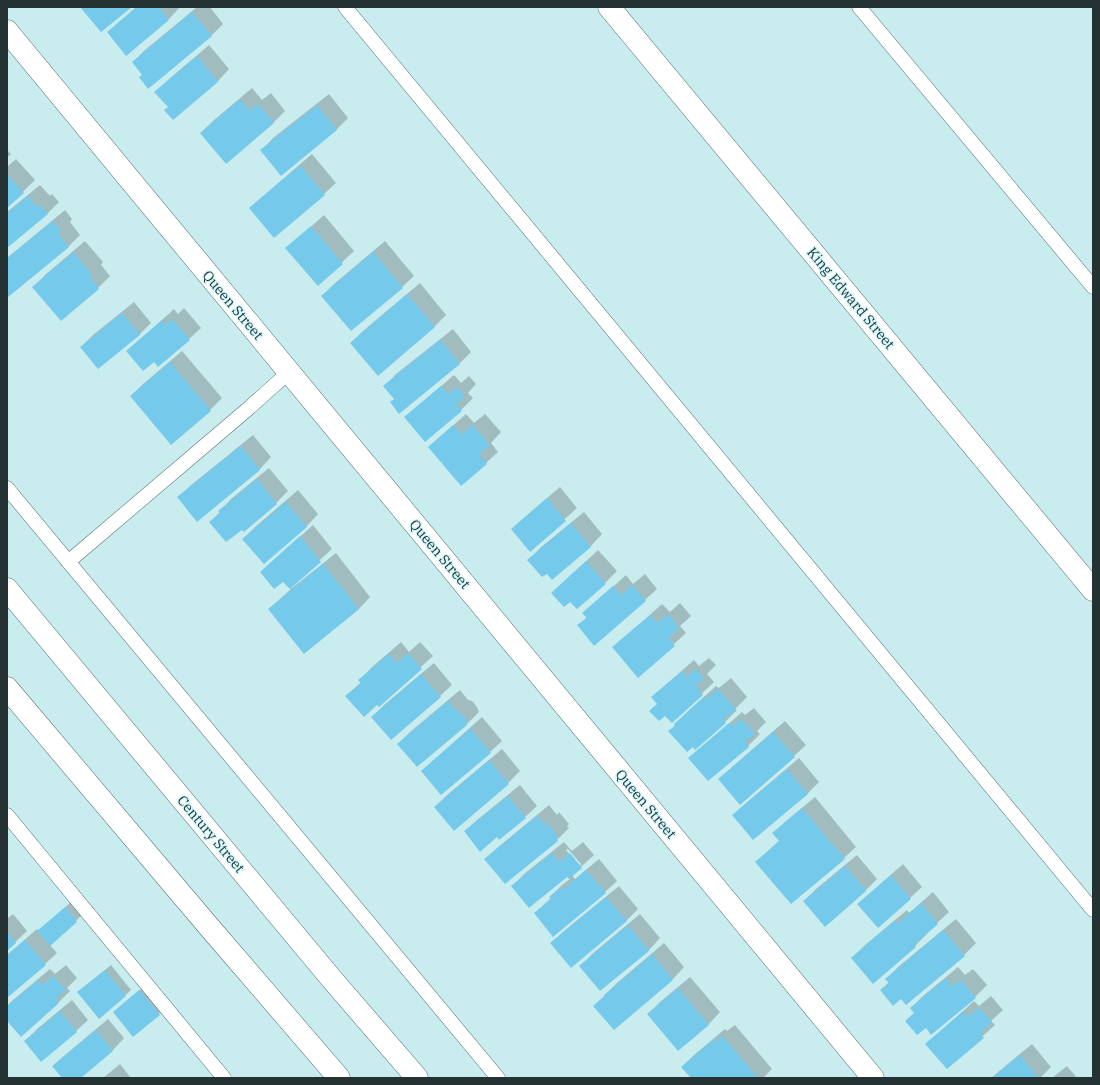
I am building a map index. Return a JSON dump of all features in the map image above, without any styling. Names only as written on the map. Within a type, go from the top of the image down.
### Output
[{"type":"street","name":"King Edward Street","points":[[610,7],[1093,590]]},
{"type":"street","name":"Queen Street","points":[[7,31],[873,1078]]},
{"type":"street","name":"Century Street","points":[[7,589],[417,1078]]},
{"type":"street","points":[[7,688],[339,1078]]},
{"type":"lane","points":[[345,7],[1093,910]]},
{"type":"lane","points":[[859,7],[1093,287]]},
{"type":"lane","points":[[68,562],[289,372]]},
{"type":"lane","points":[[7,488],[498,1078]]},
{"type":"lane","points":[[7,815],[224,1078]]},
{"type":"building","points":[[80,7],[132,7],[101,32]]},
{"type":"building","points":[[137,7],[159,7],[169,20],[126,56],[107,32]]},
{"type":"building","points":[[192,12],[212,36],[148,89],[139,77],[142,75],[132,62]]},
{"type":"building","points":[[197,56],[218,82],[173,120],[164,110],[168,107],[154,92]]},
{"type":"building","points":[[240,99],[250,111],[258,104],[274,123],[226,164],[200,133]]},
{"type":"building","points":[[317,105],[337,130],[281,176],[260,150]]},
{"type":"building","points":[[300,165],[325,195],[274,238],[249,208]]},
{"type":"building","points":[[7,174],[24,193],[7,208]]},
{"type":"building","points":[[28,196],[37,207],[40,205],[48,214],[7,248],[7,213]]},
{"type":"building","points":[[53,221],[61,231],[58,234],[69,247],[7,298],[7,258]]},
{"type":"building","points":[[311,226],[343,264],[318,286],[285,248]]},
{"type":"building","points":[[73,252],[92,275],[90,277],[99,289],[61,321],[32,287]]},
{"type":"building","points":[[373,252],[403,288],[351,331],[321,296]]},
{"type":"building","points":[[407,294],[435,327],[378,376],[350,343]]},
{"type":"building","points":[[122,313],[140,335],[98,369],[80,347]]},
{"type":"building","points":[[172,319],[190,340],[158,367],[154,362],[143,371],[126,351],[162,320],[166,325]]},
{"type":"building","points":[[440,340],[460,364],[399,414],[390,402],[394,399],[383,386]]},
{"type":"building","points":[[170,362],[211,411],[171,445],[130,396]]},
{"type":"building","points":[[441,386],[449,394],[457,387],[465,397],[456,404],[462,411],[425,442],[404,417]]},
{"type":"building","points":[[453,425],[462,434],[473,425],[490,445],[479,454],[487,464],[461,486],[428,447]]},
{"type":"building","points":[[241,446],[260,470],[197,522],[177,497]]},
{"type":"building","points":[[257,479],[277,504],[244,532],[242,530],[226,542],[209,522],[220,513],[218,511]]},
{"type":"building","points":[[547,498],[566,521],[530,552],[511,529]]},
{"type":"building","points":[[286,502],[307,527],[264,564],[242,539]]},
{"type":"building","points":[[571,523],[591,547],[552,580],[547,574],[542,577],[527,560]]},
{"type":"building","points":[[300,536],[321,562],[290,589],[283,582],[274,589],[260,572]]},
{"type":"building","points":[[586,561],[606,584],[577,609],[570,602],[564,607],[551,593]]},
{"type":"building","points":[[323,564],[359,609],[304,654],[268,609]]},
{"type":"building","points":[[632,585],[646,601],[594,646],[577,625],[587,618],[582,613],[613,586],[621,595]]},
{"type":"building","points":[[668,614],[679,628],[668,638],[675,646],[638,678],[612,647],[650,615],[657,623]]},
{"type":"building","points":[[408,653],[422,669],[379,707],[377,705],[364,717],[345,696],[361,683],[358,680],[389,654],[397,663]]},
{"type":"building","points":[[696,669],[704,678],[695,686],[703,695],[672,723],[665,716],[659,721],[649,711],[657,704],[651,697],[682,671],[687,677]]},
{"type":"building","points":[[421,674],[441,697],[391,740],[371,717]]},
{"type":"building","points":[[718,689],[736,709],[723,720],[726,723],[695,750],[693,747],[687,752],[668,731],[704,697],[706,699]]},
{"type":"building","points":[[448,701],[456,711],[460,712],[466,719],[467,725],[417,767],[397,744]]},
{"type":"building","points":[[741,719],[755,734],[745,742],[749,747],[708,781],[688,758],[729,723],[732,726]]},
{"type":"building","points":[[470,728],[491,753],[441,795],[421,771]]},
{"type":"building","points":[[773,732],[795,757],[740,805],[718,779]]},
{"type":"building","points":[[489,760],[509,784],[454,831],[434,807]]},
{"type":"building","points":[[787,769],[808,794],[753,840],[732,815]]},
{"type":"building","points":[[508,796],[526,818],[499,840],[497,837],[480,852],[464,831]]},
{"type":"building","points":[[802,808],[845,859],[791,904],[755,862],[779,841],[772,833]]},
{"type":"building","points":[[537,816],[545,825],[547,823],[558,837],[556,838],[558,841],[505,884],[484,859]]},
{"type":"building","points":[[552,853],[559,862],[570,853],[582,868],[569,879],[567,877],[529,908],[511,886]]},
{"type":"building","points":[[845,866],[866,891],[825,927],[803,901]]},
{"type":"building","points":[[586,870],[606,893],[553,937],[534,913],[551,899],[549,897],[561,887],[563,890]]},
{"type":"building","points":[[891,875],[911,899],[878,928],[857,904]]},
{"type":"building","points":[[606,897],[627,921],[571,968],[550,943]]},
{"type":"building","points":[[921,903],[938,924],[914,945],[916,947],[873,984],[851,958],[894,921],[897,924]]},
{"type":"building","points":[[65,907],[77,922],[50,946],[37,931]]},
{"type":"building","points":[[628,925],[649,951],[600,991],[579,966]]},
{"type":"building","points":[[943,930],[965,956],[906,1005],[901,999],[893,1006],[880,990],[889,983],[885,979]]},
{"type":"building","points":[[7,932],[16,943],[7,951]]},
{"type":"building","points":[[25,940],[46,965],[7,998],[7,955]]},
{"type":"building","points":[[652,954],[673,980],[614,1030],[593,1006]]},
{"type":"building","points":[[105,970],[126,996],[99,1019],[77,992]]},
{"type":"building","points":[[53,976],[66,990],[55,999],[59,1003],[21,1037],[7,1021],[7,1006],[38,980],[42,985]]},
{"type":"building","points":[[946,978],[953,986],[961,980],[976,998],[931,1035],[926,1028],[917,1035],[905,1021],[914,1013],[910,1008]]},
{"type":"building","points":[[678,988],[709,1025],[678,1051],[647,1014]]},
{"type":"building","points":[[139,990],[160,1015],[133,1037],[113,1012]]},
{"type":"building","points":[[979,1008],[992,1022],[980,1033],[984,1038],[947,1069],[925,1044],[962,1012],[967,1017]]},
{"type":"building","points":[[60,1011],[77,1032],[41,1062],[24,1041]]},
{"type":"building","points":[[96,1030],[113,1051],[81,1078],[62,1078],[52,1066]]},
{"type":"building","points":[[723,1036],[758,1078],[691,1078],[681,1067],[713,1040],[715,1042]]},
{"type":"building","points":[[1020,1055],[1038,1078],[992,1078]]}]
